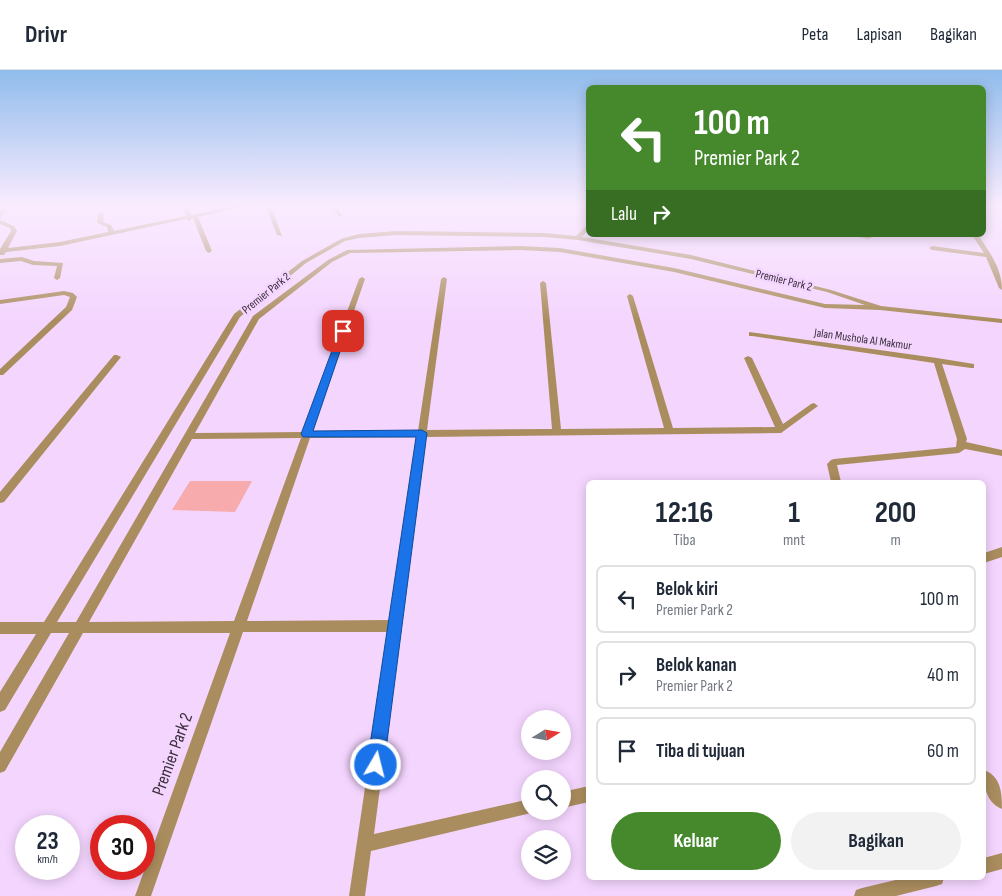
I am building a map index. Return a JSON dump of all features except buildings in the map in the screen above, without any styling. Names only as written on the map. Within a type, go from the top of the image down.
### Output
[{"type":"street","points":[[57,278],[61,264],[33,263],[22,259],[0,259],[2,251],[62,244]]},
{"type":"street","points":[[205,244],[209,252]]},
{"type":"street","name":"Premier Park 2","points":[[0,705],[237,316],[304,262],[337,244]]},
{"type":"street","points":[[345,244],[349,251]]},
{"type":"street","name":"Premier Park 2","points":[[626,244],[691,257],[829,291],[880,308]]},
{"type":"street","points":[[981,244],[989,255],[1002,288]]},
{"type":"street","name":"Premier Park 2","points":[[0,766],[256,318],[330,261],[349,251],[540,248],[674,270],[825,306],[880,308],[1002,321]]},
{"type":"street","points":[[932,248],[989,255]]},
{"type":"street","points":[[716,281],[730,267]]},
{"type":"street","name":"Premier Park 2","points":[[143,896],[362,279]]},
{"type":"street","points":[[357,896],[444,279]]},
{"type":"street","points":[[543,283],[557,432]]},
{"type":"street","points":[[0,302],[64,293],[71,294],[74,297],[69,308],[0,373]]},
{"type":"street","points":[[630,296],[669,431]]},
{"type":"street","name":"Jalan Mushola Al Makmur","points":[[752,334],[971,366]]},
{"type":"street","points":[[0,499],[117,357]]},
{"type":"street","points":[[748,358],[781,430]]},
{"type":"street","points":[[937,360],[963,444]]},
{"type":"street","points":[[189,436],[781,430],[814,406]]},
{"type":"street","points":[[963,444],[1002,453]]},
{"type":"street","points":[[836,480],[832,464],[834,462],[958,450],[963,444]]},
{"type":"street","points":[[986,557],[1002,552]]},
{"type":"street","points":[[0,628],[395,626]]},
{"type":"street","points":[[986,780],[1002,801]]},
{"type":"street","points":[[571,798],[586,795]]},
{"type":"street","points":[[365,844],[521,809]]},
{"type":"street","points":[[986,865],[1002,861]]},
{"type":"street","points":[[862,896],[928,880]]},
{"type":"shaded area","points":[[190,481],[252,481],[235,512],[172,510]]},
{"type":"route","points":[[343,331],[306,434],[422,433],[376,765]]}]
